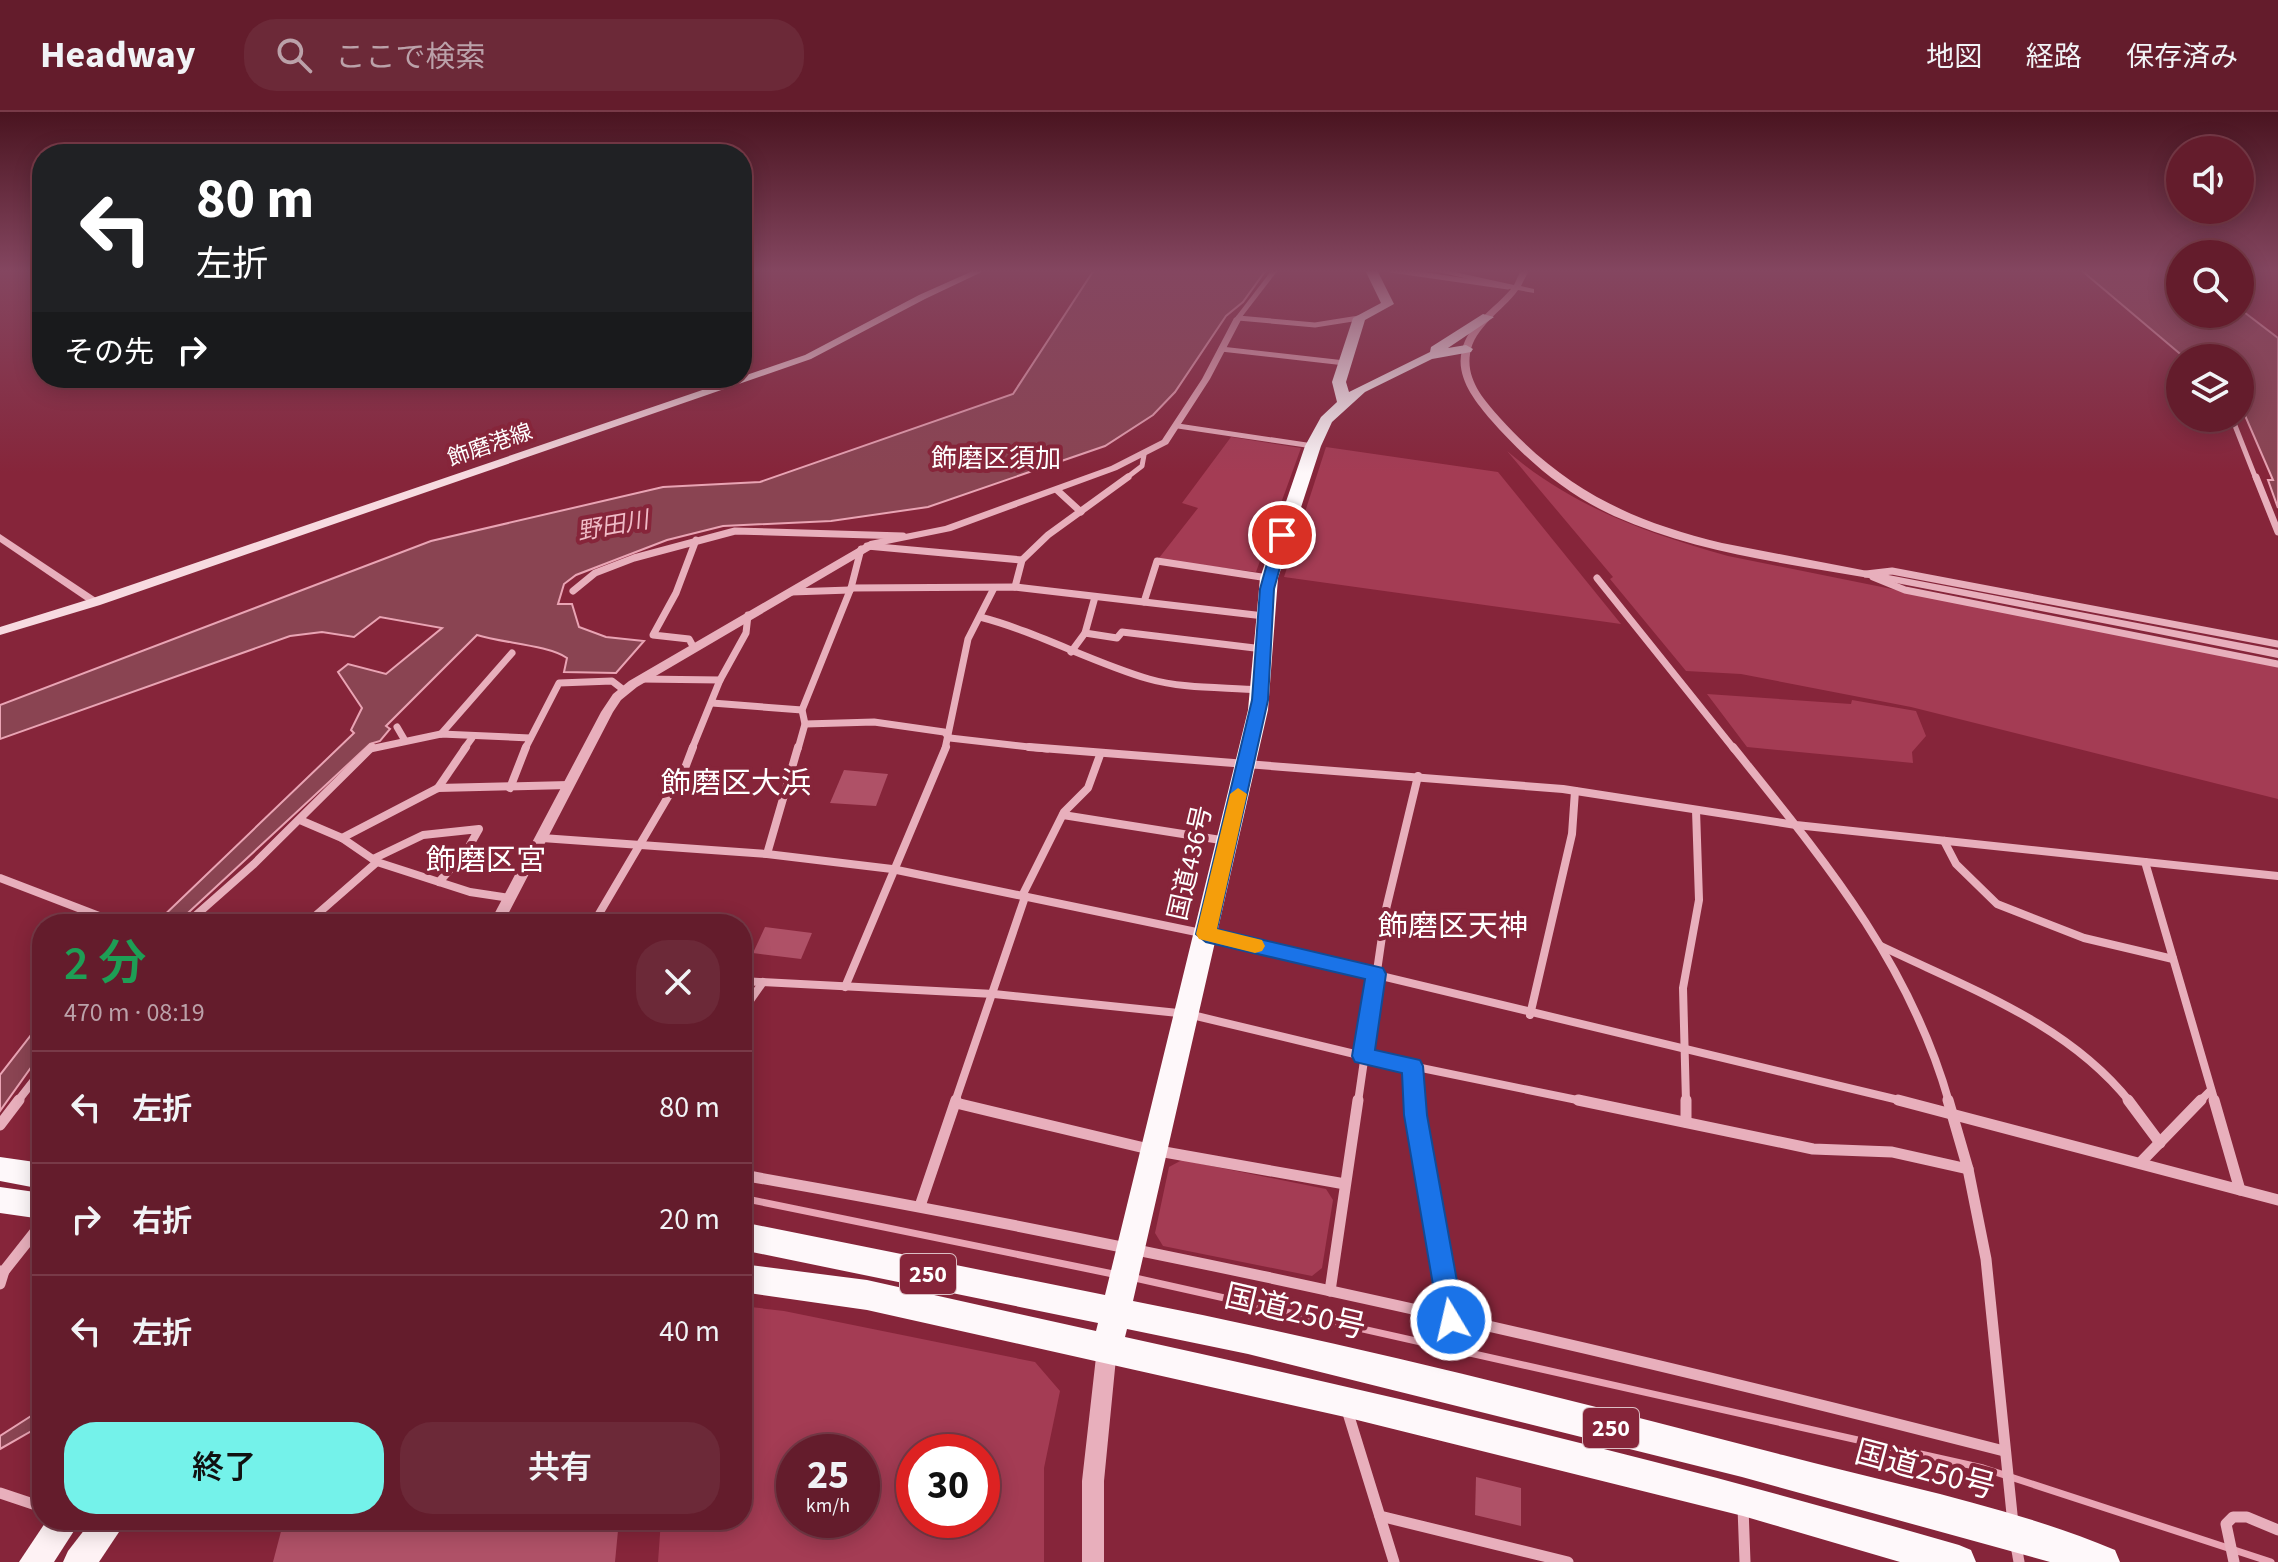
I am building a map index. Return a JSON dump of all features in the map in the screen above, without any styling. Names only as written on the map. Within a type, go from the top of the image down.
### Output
[{"type":"highway","points":[[1344,401],[1339,382],[1353,338]]},
{"type":"highway","points":[[1428,356],[1456,338]]},
{"type":"highway","name":"国道436号","points":[[1107,1348],[1188,1014],[1261,691],[1269,578],[1313,446],[1326,420],[1344,401],[1381,376],[1428,356],[1466,349]]},
{"type":"highway","points":[[1428,356],[1444,355],[1465,365]]},
{"type":"highway","points":[[0,1169],[32,1174]]},
{"type":"highway","points":[[0,1200],[32,1205]]},
{"type":"highway","name":"国道250号","points":[[752,1238],[1117,1300],[1742,1480],[2017,1548],[2103,1562]]},
{"type":"highway","name":"国道250号","points":[[752,1279],[867,1295],[1345,1401],[1742,1480],[1959,1562]]},
{"type":"main road","name":"飾磨港線","points":[[752,376],[808,357],[845,338]]},
{"type":"main road","name":"飾磨港線","points":[[0,631],[95,602],[718,388]]},
{"type":"main road","points":[[35,1562],[59,1530]]},
{"type":"main road","points":[[79,1562],[104,1530]]},
{"type":"street","points":[[501,914],[607,712],[625,691],[864,548],[904,536],[947,529],[1144,455],[1165,442],[1178,426],[1227,338]]},
{"type":"street","points":[[1474,338],[1466,349],[1467,380],[1523,452],[1581,495],[1666,531],[1865,574],[2278,654]]},
{"type":"street","points":[[1221,349],[1345,363]]},
{"type":"street","points":[[1178,426],[1313,446]]},
{"type":"street","points":[[2238,432],[2278,532]]},
{"type":"street","points":[[1015,587],[1022,560],[1142,466],[1144,455]]},
{"type":"street","points":[[1057,490],[1081,512]]},
{"type":"street","points":[[573,591],[595,573],[696,540],[735,531],[904,536]]},
{"type":"street","points":[[0,537],[95,602]]},
{"type":"street","points":[[694,648],[689,639],[653,635],[676,593],[696,540]]},
{"type":"street","points":[[864,548],[1022,560]]},
{"type":"street","points":[[767,854],[805,724],[802,710],[851,589],[864,548]]},
{"type":"street","points":[[1144,602],[1157,561],[1269,578]]},
{"type":"street","points":[[1865,574],[1892,571],[2278,644]]},
{"type":"street","points":[[1865,574],[1905,590],[2278,664]]},
{"type":"street","points":[[1597,578],[1843,885],[1881,946],[1934,1050],[1968,1169],[1986,1259],[2017,1548]]},
{"type":"street","points":[[787,592],[1015,587],[1265,616]]},
{"type":"street","points":[[845,987],[892,869],[950,738],[968,639],[994,588]]},
{"type":"street","points":[[1071,652],[1085,633],[1095,597]]},
{"type":"street","points":[[599,914],[685,768],[720,680],[746,633],[748,615]]},
{"type":"street","points":[[980,617],[1014,626],[1071,652],[1152,680],[1261,691]]},
{"type":"street","points":[[1085,633],[1117,638],[1122,632],[1264,649]]},
{"type":"street","points":[[441,734],[512,653]]},
{"type":"street","points":[[641,679],[720,680]]},
{"type":"street","points":[[510,788],[530,738],[559,683],[612,681],[625,691]]},
{"type":"street","points":[[712,703],[802,710]]},
{"type":"street","points":[[805,724],[874,722],[944,732],[950,738],[1100,755],[1418,776],[1575,791],[1796,825],[2278,876]]},
{"type":"street","points":[[397,727],[404,739]]},
{"type":"street","points":[[197,914],[300,820],[372,747],[441,734],[472,738],[530,738]]},
{"type":"street","points":[[438,788],[472,738]]},
{"type":"street","points":[[920,1206],[994,994],[1024,896],[1063,815],[1072,801],[1088,788],[1100,755]]},
{"type":"street","points":[[1330,1291],[1386,909],[1418,776]]},
{"type":"street","points":[[342,838],[438,788],[569,785]]},
{"type":"street","points":[[1530,1015],[1572,834],[1575,791]]},
{"type":"street","points":[[1686,1122],[1683,1049],[1686,958],[1699,900],[1696,810]]},
{"type":"street","points":[[1063,815],[1228,841]]},
{"type":"street","points":[[300,820],[342,838],[375,860],[470,892],[510,898]]},
{"type":"street","points":[[317,914],[375,860],[404,838],[425,832],[479,829],[467,850],[439,882]]},
{"type":"street","points":[[542,838],[767,854],[892,869],[1024,896],[1206,934],[1376,974],[1530,1015],[1951,1113],[2278,1200]]},
{"type":"street","points":[[1944,841],[1956,864],[1997,904],[2084,938],[2173,959]]},
{"type":"street","points":[[2145,862],[2240,1190]]},
{"type":"street","points":[[0,878],[94,914]]},
{"type":"street","points":[[1881,946],[2054,1032],[2096,1064],[2126,1095],[2160,1143]]},
{"type":"street","points":[[752,981],[994,994],[1188,1014],[1363,1056],[1813,1149],[1892,1152],[1968,1169]]},
{"type":"street","points":[[752,998],[763,982]]},
{"type":"street","points":[[1412,1066],[1415,1115],[1451,1320]]},
{"type":"street","points":[[0,1125],[32,1083]]},
{"type":"street","points":[[2140,1163],[2211,1090]]},
{"type":"street","points":[[956,1103],[1153,1150],[1345,1184]]},
{"type":"street","points":[[752,1177],[920,1206],[1128,1252],[1330,1291],[1786,1395],[2005,1457]]},
{"type":"street","points":[[0,1284],[2,1271],[32,1235]]},
{"type":"street","points":[[1093,1562],[1093,1481],[1107,1348]]},
{"type":"street","points":[[1345,1401],[1394,1562]]},
{"type":"street","points":[[1742,1480],[1745,1562]]},
{"type":"street","points":[[0,1493],[32,1504]]},
{"type":"street","points":[[1380,1516],[1543,1559],[1568,1562]]},
{"type":"street","points":[[2234,1562],[2226,1524],[2233,1517],[2247,1517],[2278,1530]]},
{"type":"shaded area","points":[[1231,437],[1301,448],[1256,572],[1159,558],[1198,508],[1182,503]]},
{"type":"shaded area","points":[[1326,447],[1498,472],[1621,624],[1284,577]]},
{"type":"shaded area","points":[[1507,451],[1532,471],[1584,503],[1668,538],[1728,556],[2278,667],[2278,799],[1911,707],[1741,674],[1686,671],[1610,579],[1613,577]]},
{"type":"shaded area","points":[[1707,694],[1851,704],[1852,700],[1916,711],[1926,736],[1912,752],[1913,763],[1747,747]]},
{"type":"shaded area","points":[[1182,1160],[1326,1189],[1333,1200],[1322,1268],[1312,1276],[1163,1246],[1155,1233],[1169,1167]]},
{"type":"shaded area","points":[[752,1307],[1035,1362],[1060,1391],[1044,1468],[1044,1562],[658,1562],[660,1530],[752,1530]]},
{"type":"water","name":"野田川","points":[[1050,338],[1211,338],[1175,392],[1153,415],[1105,446],[928,507],[831,521],[723,526],[667,540],[576,575],[564,584],[558,604],[572,604],[579,627],[606,637],[644,641],[616,673],[564,672],[567,658],[559,654],[477,635],[386,726],[390,729],[380,741],[370,744],[187,914],[165,914],[354,733],[351,730],[362,708],[338,672],[348,664],[386,674],[442,628],[380,617],[354,637],[322,632],[290,636],[0,739],[0,705],[431,541],[663,487],[760,482],[1013,394]]},
{"type":"water","points":[[2161,338],[2278,338],[2278,508],[2268,480],[2273,480],[2252,432],[2254,344],[2168,344]]},
{"type":"water","points":[[32,1034],[32,1066],[0,1111],[0,1075]]},
{"type":"water","points":[[32,1415],[32,1431],[0,1449],[0,1436]]},
{"type":"building","points":[[844,770],[888,774],[876,806],[830,803]]},
{"type":"building","points":[[765,927],[812,933],[801,959],[753,953]]},
{"type":"building","points":[[1476,1477],[1521,1488],[1521,1526],[1475,1515]]},
{"type":"building","points":[[281,1530],[618,1530],[615,1562],[273,1562]]},
{"type":"waterway","points":[[752,1200],[1113,1274]]},
{"type":"waterway","points":[[1135,1278],[1983,1468],[2271,1562]]},
{"type":"slow traffic","points":[[1238,794],[1206,934],[1255,946]]},
{"type":"district","name":"飾磨区須加","points":[[996,458]]},
{"type":"district","name":"飾磨区大浜","points":[[736,783]]},
{"type":"district","name":"飾磨区宮","points":[[486,860]]},
{"type":"district","name":"飾磨区天神","points":[[1453,926]]},
{"type":"route","points":[[1282,535],[1267,589],[1260,700],[1206,934],[1376,974],[1363,1056],[1412,1066],[1415,1115],[1451,1320]]}]
